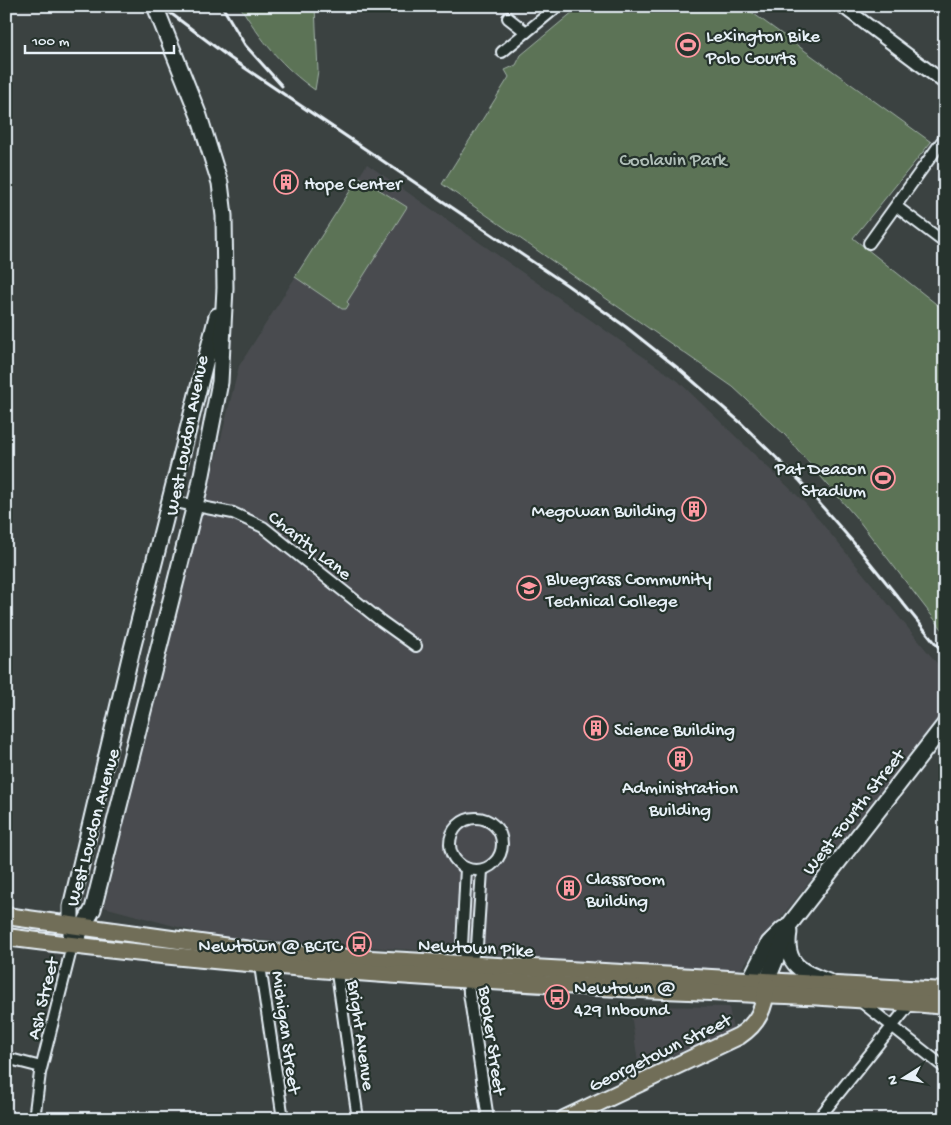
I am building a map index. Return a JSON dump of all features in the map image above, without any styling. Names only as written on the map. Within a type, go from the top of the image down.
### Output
[{"type":"main road","name":"West Loudon Avenue","points":[[77,925],[93,909],[194,506],[220,382],[225,288],[224,216],[218,173],[199,116],[155,6]]},
{"type":"main road","name":"West Loudon Avenue","points":[[72,946],[77,925],[73,897],[170,501],[225,288]]},
{"type":"main road","name":"West Fourth Street","points":[[750,980],[769,943],[790,924],[945,724]]},
{"type":"main road","name":"Newtown Pike","points":[[6,916],[77,925],[259,958]]},
{"type":"main road","name":"West Fourth Street","points":[[766,988],[790,924]]},
{"type":"main road","points":[[790,924],[788,952],[795,964],[802,971],[833,983]]},
{"type":"main road","name":"Newtown Pike","points":[[6,937],[72,946],[468,973],[766,988],[857,999],[945,1006]]},
{"type":"main road","name":"Newtown Pike","points":[[468,973],[750,980],[766,988],[833,983],[945,991]]},
{"type":"main road","name":"Georgetown Street","points":[[566,1118],[739,1036],[755,1022],[764,1008],[766,988]]},
{"type":"street","points":[[502,52],[558,6]]},
{"type":"street","points":[[842,6],[945,84]]},
{"type":"street","points":[[508,18],[526,32]]},
{"type":"street","points":[[869,243],[897,207],[945,137]]},
{"type":"street","points":[[897,207],[945,243]]},
{"type":"street","name":"Charity Lane","points":[[170,501],[233,513],[263,527],[380,621],[416,646]]},
{"type":"street","points":[[482,818],[497,828],[503,845],[498,858],[488,867],[482,870],[466,868],[459,864],[450,850],[452,833],[465,819],[482,818]]},
{"type":"street","name":"Booker Street","points":[[466,868],[462,946],[468,973],[488,1119]]},
{"type":"street","points":[[468,973],[477,946],[482,870]]},
{"type":"street","name":"Ash Street","points":[[34,1119],[42,1067],[72,946]]},
{"type":"street","name":"Michigan Street","points":[[259,958],[283,1119]]},
{"type":"street","name":"Bright Avenue","points":[[335,964],[358,1119]]},
{"type":"street","points":[[857,999],[945,1068]]},
{"type":"street","points":[[818,1119],[911,1003]]},
{"type":"street","points":[[6,1058],[42,1067]]},
{"type":"shaded area","name":"Bluegrass Community Technical College","points":[[367,164],[678,381],[805,503],[945,673],[945,709],[739,971],[215,937],[104,907],[239,366]]},
{"type":"shaded area","points":[[630,1006],[729,1007],[733,1030],[639,1070]]},
{"type":"green space","points":[[240,6],[315,6],[318,71],[315,90],[292,72],[273,52]]},
{"type":"green space","name":"Coolavin Park","points":[[580,6],[743,6],[931,142],[853,238],[945,311],[945,633],[859,521],[785,435],[733,387],[442,184],[509,77],[505,70],[516,65],[521,55]]},
{"type":"green space","points":[[359,177],[407,207],[347,302],[349,304],[346,309],[342,309],[295,277]]},
{"type":"railway","points":[[161,6],[230,58],[567,285],[626,327],[679,369],[741,423],[800,481],[859,549],[945,655]]},
{"type":"railway","points":[[222,6],[245,45],[282,86]]},
{"type":"place","name":"Lexington Bike Polo Courts","points":[[688,45]]},
{"type":"place","name":"Hope Center","points":[[286,182]]},
{"type":"place","name":"Pat Deacon Stadium","points":[[883,478]]},
{"type":"place","name":"Megowan Building","points":[[694,509]]},
{"type":"place","name":"Bluegrass Community Technical College","points":[[529,588]]},
{"type":"place","name":"Science Building","points":[[596,728]]},
{"type":"place","name":"Administration Building","points":[[680,759]]},
{"type":"place","name":"Classroom Building","points":[[569,888]]},
{"type":"place","name":"Newtown @ BCTC","points":[[359,944]]},
{"type":"place","name":"Newtown @ 429 Inbound","points":[[557,997]]}]
